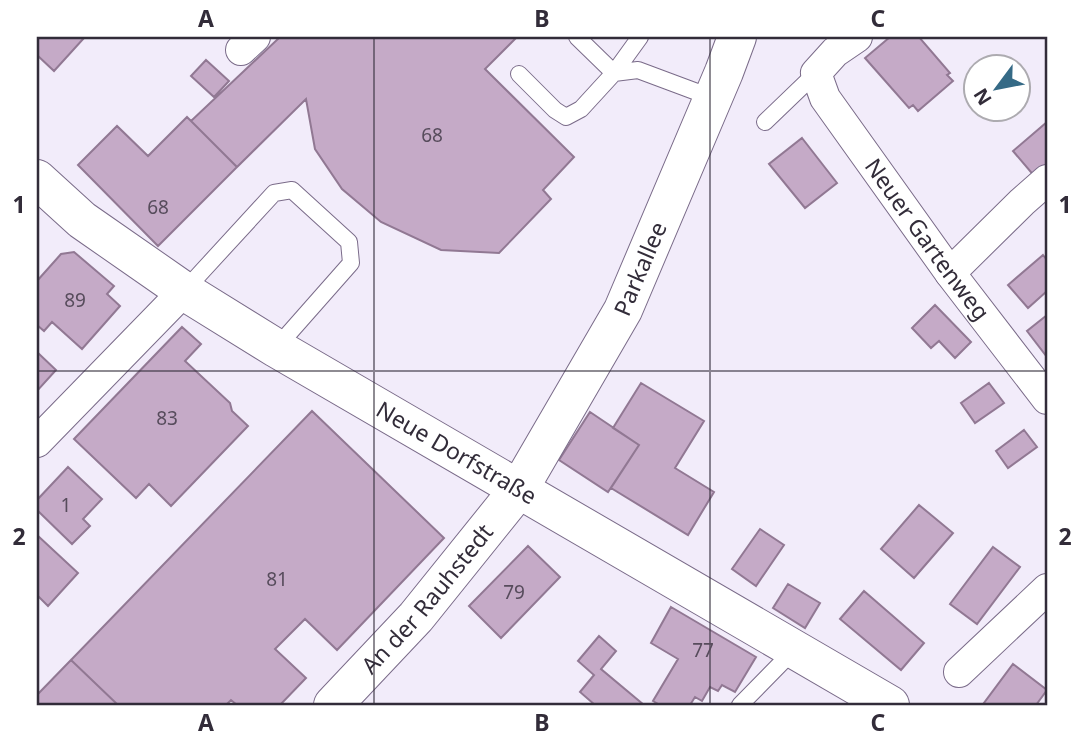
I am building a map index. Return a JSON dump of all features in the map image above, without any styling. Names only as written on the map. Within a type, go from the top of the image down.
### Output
[{"type":"street","name":"Parkallee","points":[[519,489],[623,310],[737,37]]},
{"type":"street","points":[[816,73],[835,52],[857,37]]},
{"type":"street","name":"Neuer Gartenweg","points":[[816,73],[825,98],[950,273],[1047,399]]},
{"type":"street","name":"Neue Dorfstraße","points":[[37,179],[82,220],[184,291],[276,348],[890,705]]},
{"type":"street","points":[[950,273],[1047,180]]},
{"type":"street","points":[[37,442],[184,291]]},
{"type":"street","name":"An der Rauhstedt","points":[[333,705],[416,617],[519,489]]},
{"type":"street","points":[[959,673],[1047,589]]},
{"type":"lane","points":[[577,37],[614,73]]},
{"type":"lane","points":[[519,74],[555,110],[566,117],[581,109],[614,73],[640,37]]},
{"type":"lane","points":[[614,73],[638,70],[713,98]]},
{"type":"lane","points":[[765,122],[816,73]]},
{"type":"lane","points":[[184,291],[274,192],[292,190],[349,242],[351,263],[276,348]]},
{"type":"lane","points":[[740,705],[795,649]]},
{"type":"building","points":[[37,37],[84,38],[54,71],[37,55]]},
{"type":"building","points":[[280,37],[517,37],[485,69],[574,157],[543,190],[551,199],[499,253],[441,250],[381,222],[342,189],[315,149],[306,99],[237,167],[191,121]]},
{"type":"building","points":[[890,37],[919,37],[950,73],[947,75],[953,81],[918,111],[913,105],[909,108],[865,58]]},
{"type":"building","points":[[206,60],[229,81],[214,97],[191,76]]},
{"type":"building","points":[[187,117],[237,167],[158,246],[78,165],[117,126],[148,156]]},
{"type":"building","points":[[1047,122],[1047,168],[1036,178],[1013,151]]},
{"type":"building","points":[[802,138],[837,183],[805,208],[769,164]]},
{"type":"building","points":[[74,252],[114,286],[107,294],[120,306],[82,349],[52,322],[44,331],[37,325],[37,281],[61,254]]},
{"type":"building","points":[[1043,255],[1047,260],[1047,291],[1028,308],[1008,285]]},
{"type":"building","points":[[935,305],[971,342],[955,358],[939,341],[931,348],[912,328]]},
{"type":"building","points":[[1047,315],[1047,357],[1027,331]]},
{"type":"building","points":[[182,327],[201,344],[185,361],[230,403],[232,411],[248,426],[171,506],[149,484],[136,498],[74,439]]},
{"type":"building","points":[[37,352],[56,370],[37,391]]},
{"type":"building","points":[[641,383],[704,421],[675,468],[714,492],[688,535],[611,488],[639,445],[613,428]]},
{"type":"building","points":[[989,383],[1004,403],[975,423],[961,403]]},
{"type":"building","points":[[312,411],[444,538],[337,650],[305,619],[275,649],[306,678],[280,705],[237,705],[231,700],[226,705],[118,705],[71,660]]},
{"type":"building","points":[[590,412],[639,445],[608,492],[559,460]]},
{"type":"building","points":[[1024,430],[1037,447],[1008,468],[996,451]]},
{"type":"building","points":[[68,467],[102,499],[83,519],[90,526],[72,544],[37,510],[37,500]]},
{"type":"building","points":[[919,505],[953,533],[914,578],[881,549]]},
{"type":"building","points":[[760,529],[784,545],[756,586],[732,569]]},
{"type":"building","points":[[37,535],[78,573],[48,606],[37,595]]},
{"type":"building","points":[[528,546],[560,577],[501,638],[469,606]]},
{"type":"building","points":[[993,547],[1020,567],[977,624],[950,604]]},
{"type":"building","points":[[788,584],[820,603],[805,628],[773,608]]},
{"type":"building","points":[[864,591],[924,643],[901,670],[840,619]]},
{"type":"building","points":[[671,607],[756,657],[735,692],[722,685],[718,691],[710,687],[702,701],[695,697],[690,705],[660,705],[653,701],[678,659],[651,643]]},
{"type":"building","points":[[599,636],[616,651],[601,669],[644,705],[595,705],[580,692],[594,675],[578,661]]},
{"type":"building","points":[[71,660],[118,705],[37,705],[37,695]]},
{"type":"building","points":[[1013,664],[1047,690],[1036,705],[986,705],[984,703]]}]
